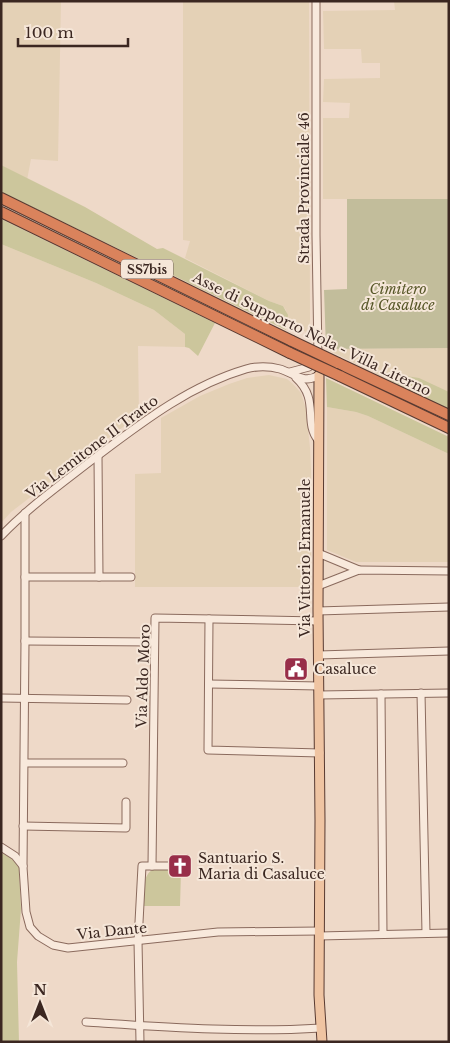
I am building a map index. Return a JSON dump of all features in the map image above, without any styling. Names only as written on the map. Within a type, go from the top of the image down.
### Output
[{"type":"highway","name":"Asse di Supporto Nola - Villa Literno","points":[[1,198],[292,341],[449,414]]},
{"type":"highway","name":"Asse di Supporto Nola - Villa Literno","points":[[1,212],[449,428]]},
{"type":"main road","name":"Via Vittorio Emanuele","points":[[319,375],[319,995],[322,1042]]},
{"type":"street","name":"Strada Provinciale 46","points":[[316,1],[319,375]]},
{"type":"street","points":[[290,372],[309,367],[318,344]]},
{"type":"street","name":"Via Lemitone II Tratto","points":[[1,536],[24,513],[135,427],[166,406],[246,369],[259,367],[290,372],[308,371],[319,375]]},
{"type":"street","points":[[290,372],[302,384],[309,396],[312,426],[318,440]]},
{"type":"street","points":[[98,456],[99,577]]},
{"type":"street","name":"Via Dante","points":[[24,513],[25,763],[23,867],[28,921],[33,931],[45,941],[60,947],[76,948],[218,932],[449,933]]},
{"type":"street","points":[[318,553],[359,570],[449,571]]},
{"type":"street","points":[[318,586],[359,570]]},
{"type":"street","points":[[25,577],[131,577]]},
{"type":"street","points":[[318,611],[449,607]]},
{"type":"street","name":"Via Aldo Moro","points":[[152,866],[155,618],[318,621]]},
{"type":"street","points":[[209,619],[208,750],[320,753]]},
{"type":"street","points":[[25,641],[154,642]]},
{"type":"street","points":[[319,655],[449,651]]},
{"type":"street","points":[[209,684],[381,694],[449,693]]},
{"type":"street","points":[[421,693],[426,934]]},
{"type":"street","points":[[381,694],[382,934]]},
{"type":"street","points":[[1,698],[127,700]]},
{"type":"street","points":[[25,763],[123,763]]},
{"type":"street","points":[[23,826],[126,828],[126,802]]},
{"type":"street","points":[[1,847],[16,856],[23,867]]},
{"type":"street","points":[[140,1042],[138,941],[142,866],[174,866]]},
{"type":"street","points":[[86,1022],[278,1031],[321,1028]]},
{"type":"shaded area","points":[[1,1],[61,1],[58,161],[31,159],[27,180],[1,165]]},
{"type":"shaded area","points":[[183,1],[309,1],[310,322],[306,332],[288,323],[286,310],[283,306],[269,301],[185,258],[190,241],[183,240]]},
{"type":"shaded area","points":[[394,1],[449,1],[449,199],[323,199],[323,118],[349,118],[350,103],[323,102],[324,79],[380,78],[380,63],[362,63],[361,49],[324,49],[323,11],[395,10]]},
{"type":"shaded area","points":[[1,165],[85,207],[157,249],[163,248],[269,301],[283,306],[288,315],[286,330],[1,192]]},
{"type":"shaded area","points":[[1,219],[215,323],[198,356],[185,347],[185,334],[154,310],[96,283],[1,244]]},
{"type":"shaded area","points":[[1,244],[96,283],[154,310],[185,334],[185,347],[138,346],[139,415],[11,512],[1,523]]},
{"type":"shaded area","points":[[449,348],[449,402],[389,380],[326,349]]},
{"type":"shaded area","points":[[269,375],[287,379],[293,384],[301,393],[306,409],[311,471],[311,587],[135,587],[135,474],[161,473],[161,418],[200,396],[229,384],[247,378]]},
{"type":"shaded area","points":[[406,376],[419,378],[449,392],[449,409],[389,380]]},
{"type":"shaded area","points":[[326,378],[449,437],[449,454],[368,416],[327,407]]},
{"type":"shaded area","points":[[327,407],[368,416],[449,454],[449,562],[356,562],[327,550]]},
{"type":"shaded area","points":[[1,853],[8,856],[19,868],[21,909],[17,962],[19,1042],[1,1042]]},
{"type":"shaded area","points":[[154,869],[181,871],[180,906],[144,906],[145,880]]},
{"type":"green space","name":"Cimitero di Casaluce","points":[[347,199],[449,199],[449,348],[326,349],[324,290],[347,289]]},
{"type":"place","name":"Casaluce","points":[[296,669]]},
{"type":"place","name":"Santuario S. Maria di Casaluce","points":[[180,866]]}]
